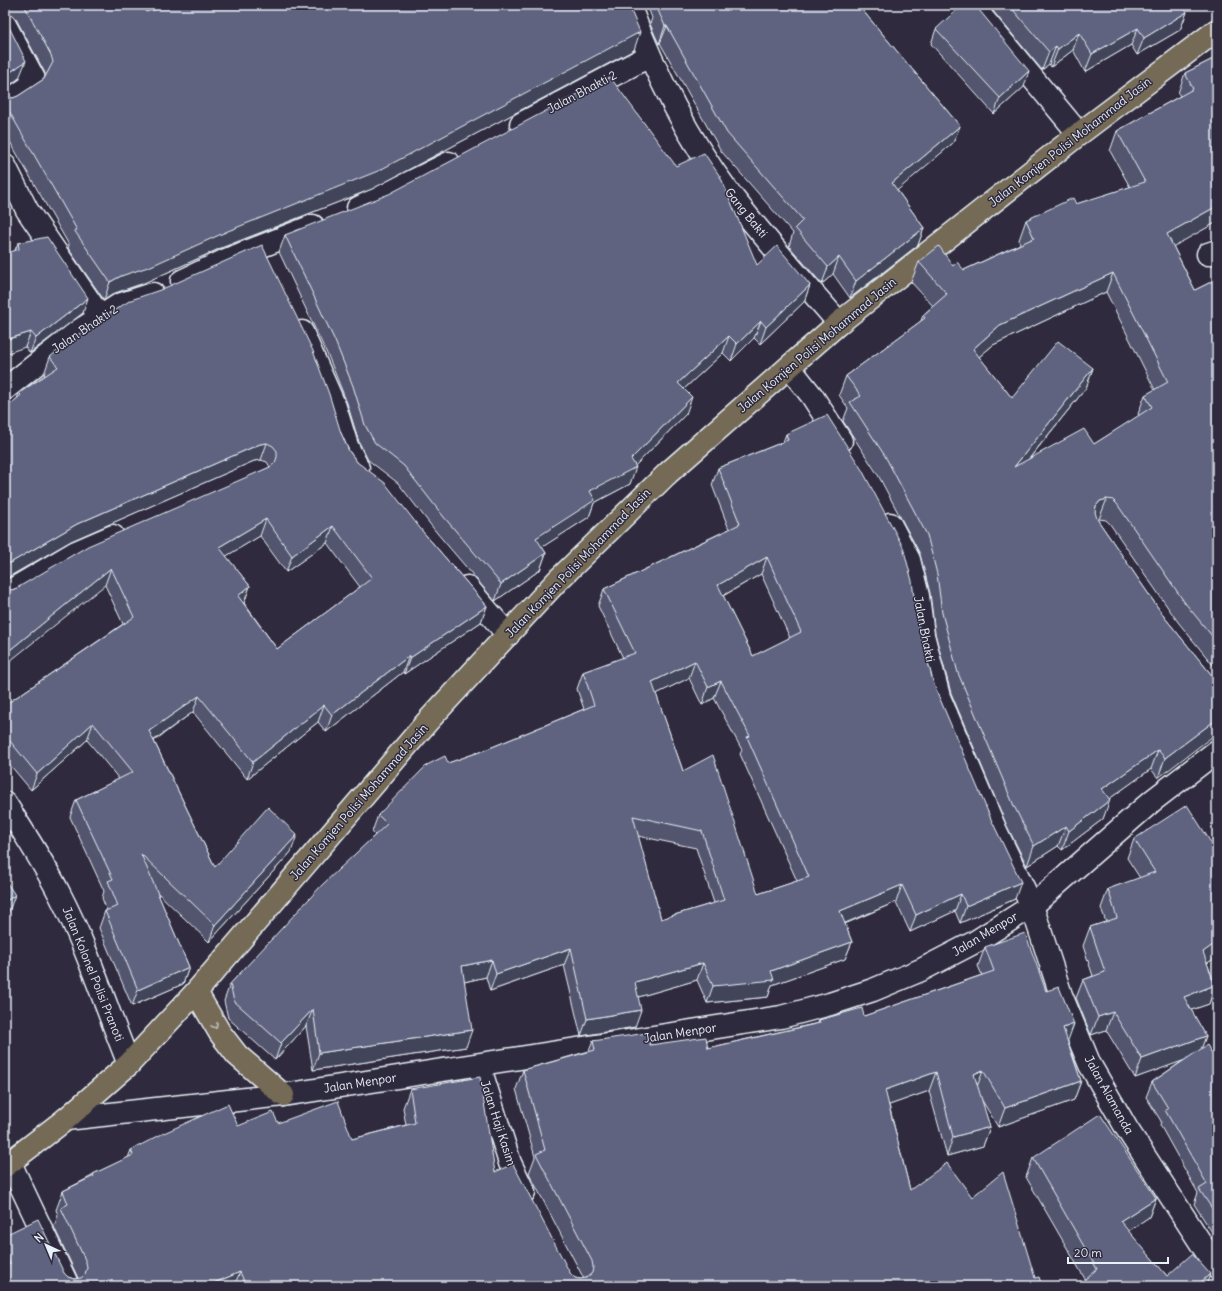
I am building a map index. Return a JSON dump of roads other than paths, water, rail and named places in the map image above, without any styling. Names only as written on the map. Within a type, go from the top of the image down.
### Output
[{"type":"main road","name":"Jalan Komjen Polisi Mohammad Jasin","points":[[8,1164],[66,1119],[129,1064],[196,992],[422,728],[557,581],[623,515],[668,473],[839,322],[1079,134],[1217,30]]},
{"type":"main road","points":[[196,992],[220,1033],[237,1055],[283,1095]]},
{"type":"street","name":"Gang Bakti","points":[[629,5],[649,56],[674,104],[726,189],[763,235],[839,322]]},
{"type":"street","points":[[972,5],[1079,134]]},
{"type":"street","points":[[5,25],[34,79],[30,86],[5,103]]},
{"type":"street","name":"Jalan Bhakti 2","points":[[506,132],[649,56]]},
{"type":"street","name":"Jalan Bhakti 2","points":[[5,389],[77,332],[101,318],[119,305],[149,295],[226,260],[377,200],[466,154]]},
{"type":"street","points":[[5,166],[27,210],[101,318]]},
{"type":"street","points":[[262,246],[272,267]]},
{"type":"street","points":[[292,310],[318,363],[335,407],[347,446],[360,469],[374,480]]},
{"type":"street","points":[[789,367],[812,396],[852,458]]},
{"type":"street","name":"Jalan Bhakti","points":[[880,506],[909,560],[918,596],[923,635],[939,696],[996,832],[1032,906]]},
{"type":"street","points":[[5,594],[76,552],[132,528]]},
{"type":"street","points":[[452,570],[508,635]]},
{"type":"street","name":"Jalan Menpor","points":[[66,1119],[283,1095],[781,1017],[830,1004],[872,990],[921,970],[975,942],[1032,906],[1152,801],[1217,751]]},
{"type":"street","name":"Jalan Kolonel Polisi Pranoti","points":[[5,803],[34,848],[60,895],[91,963],[129,1064]]},
{"type":"street","name":"Jalan Alamanda","points":[[1032,906],[1061,995],[1090,1065],[1127,1129],[1217,1268]]},
{"type":"street","name":"Jalan Haji Kasim","points":[[479,1065],[510,1163],[532,1208]]},
{"type":"street","points":[[8,1164],[68,1286]]}]
